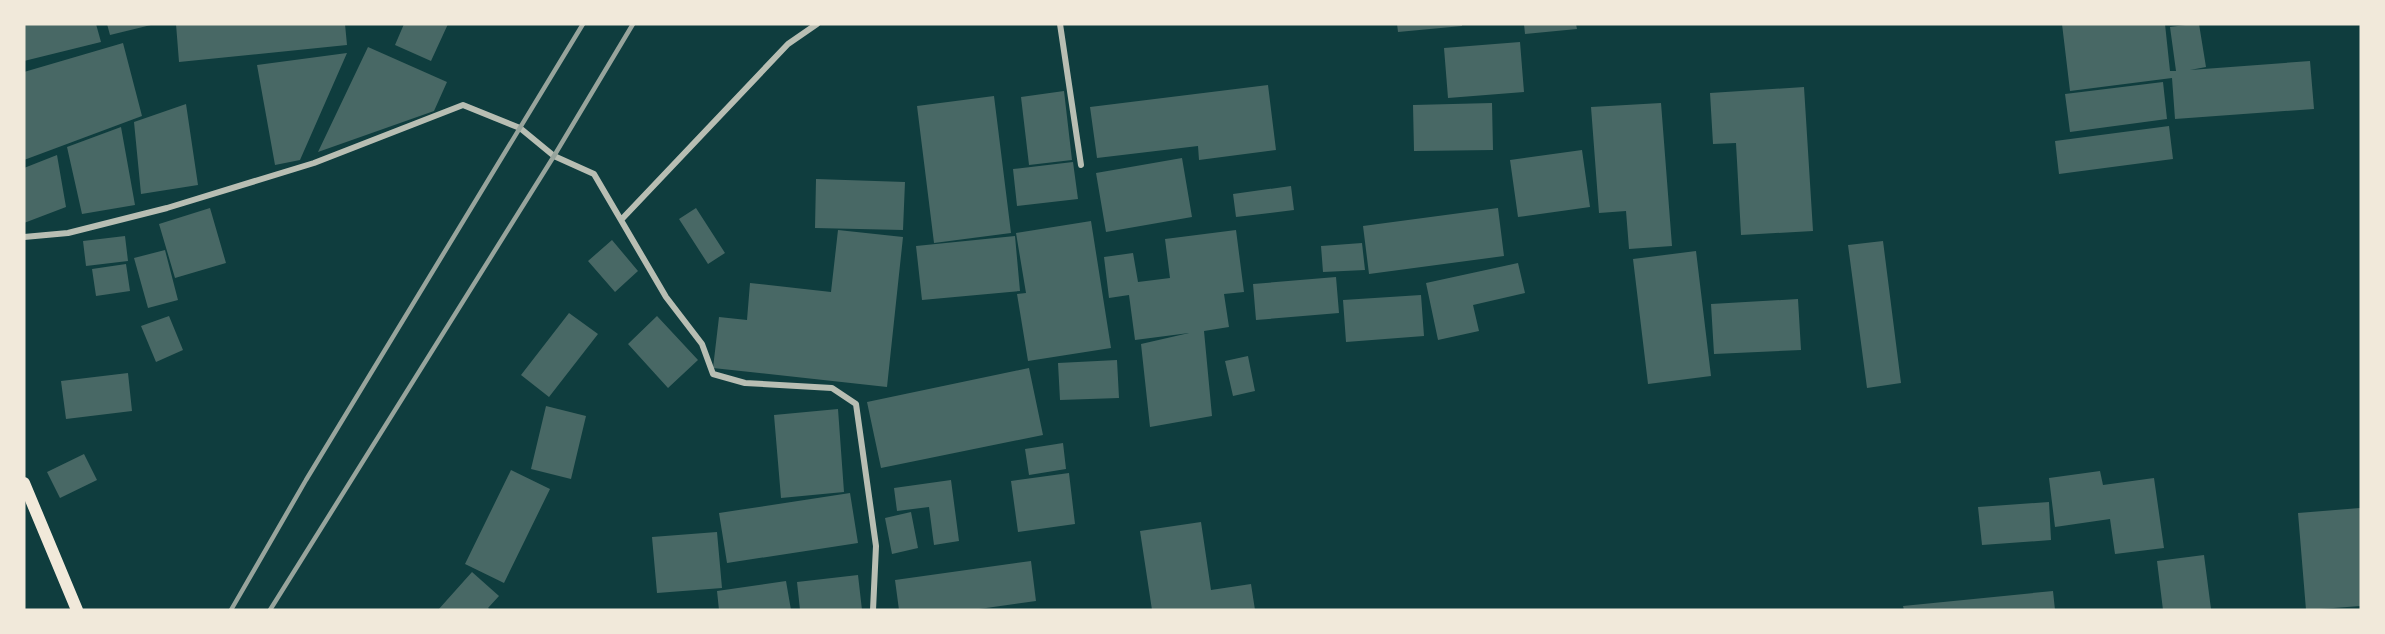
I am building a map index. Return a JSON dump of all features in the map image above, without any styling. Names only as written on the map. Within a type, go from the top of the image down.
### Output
[{"type":"main road","points":[[24,483],[77,610]]},
{"type":"street","points":[[621,220],[788,44],[817,24]]},
{"type":"street","points":[[1060,24],[1081,165]]},
{"type":"street","points":[[24,237],[68,233],[167,208],[314,163],[463,105],[520,128],[554,156],[594,174],[666,297],[702,344],[713,374],[745,383],[832,388],[856,404],[876,546],[873,610]]},
{"type":"building","points":[[24,24],[96,24],[101,42],[24,61]]},
{"type":"building","points":[[107,24],[150,24],[151,25],[110,35]]},
{"type":"building","points":[[176,24],[345,24],[347,45],[179,62]]},
{"type":"building","points":[[404,24],[448,24],[431,61],[395,45]]},
{"type":"building","points":[[1397,24],[1462,24],[1462,26],[1398,32]]},
{"type":"building","points":[[1524,24],[1576,24],[1577,29],[1525,34]]},
{"type":"building","points":[[2062,24],[2165,24],[2170,71],[2176,71],[2170,27],[2193,24],[2199,24],[2206,67],[2190,70],[2310,61],[2314,109],[2175,119],[2172,78],[2070,91]]},
{"type":"building","points":[[1520,42],[1524,92],[1448,98],[1444,48]]},
{"type":"building","points":[[123,43],[142,116],[24,160],[24,72]]},
{"type":"building","points":[[368,47],[447,82],[434,111],[318,152]]},
{"type":"building","points":[[347,53],[300,160],[275,165],[257,65]]},
{"type":"building","points":[[2163,82],[2167,119],[2070,132],[2065,94]]},
{"type":"building","points":[[1268,85],[1276,150],[1199,160],[1198,146],[1097,158],[1090,107]]},
{"type":"building","points":[[1804,87],[1813,231],[1741,235],[1736,143],[1713,144],[1710,93]]},
{"type":"building","points":[[1064,91],[1072,160],[1029,165],[1021,97]]},
{"type":"building","points":[[994,96],[1011,233],[934,243],[917,106]]},
{"type":"building","points":[[1492,103],[1493,150],[1414,151],[1413,105]]},
{"type":"building","points":[[1661,103],[1672,246],[1629,249],[1626,211],[1599,213],[1591,107]]},
{"type":"building","points":[[186,104],[198,185],[141,194],[134,122]]},
{"type":"building","points":[[2169,126],[2173,159],[2059,174],[2055,141]]},
{"type":"building","points":[[121,127],[135,205],[82,214],[67,147]]},
{"type":"building","points":[[1582,150],[1590,207],[1518,217],[1510,160]]},
{"type":"building","points":[[57,155],[66,207],[24,223],[24,168]]},
{"type":"building","points":[[1182,158],[1192,217],[1106,232],[1096,173]]},
{"type":"building","points":[[1073,162],[1078,199],[1017,206],[1013,169]]},
{"type":"building","points":[[816,179],[905,182],[903,230],[815,228]]},
{"type":"building","points":[[1291,186],[1294,210],[1236,217],[1233,194]]},
{"type":"building","points":[[210,208],[226,263],[175,278],[159,224]]},
{"type":"building","points":[[696,208],[725,253],[708,264],[679,219]]},
{"type":"building","points":[[1498,208],[1504,256],[1369,274],[1363,226]]},
{"type":"building","points":[[1091,221],[1111,348],[1028,361],[1017,294],[1026,293],[1016,233]]},
{"type":"building","points":[[838,230],[903,237],[887,387],[713,368],[719,317],[747,320],[750,283],[831,292]]},
{"type":"building","points":[[1236,230],[1244,292],[1224,294],[1229,327],[1204,331],[1212,416],[1150,427],[1141,344],[1189,333],[1135,340],[1129,295],[1109,298],[1104,257],[1133,253],[1138,282],[1170,278],[1165,239]]},
{"type":"building","points":[[125,236],[128,261],[86,266],[83,241]]},
{"type":"building","points":[[1015,236],[1020,291],[922,300],[916,246]]},
{"type":"building","points":[[612,240],[638,271],[615,292],[588,261]]},
{"type":"building","points":[[1883,241],[1901,383],[1867,388],[1848,245]]},
{"type":"building","points":[[1362,243],[1365,270],[1323,272],[1321,246]]},
{"type":"building","points":[[165,250],[178,300],[148,308],[134,258]]},
{"type":"building","points":[[1696,251],[1711,376],[1648,384],[1633,259]]},
{"type":"building","points":[[1518,263],[1525,293],[1473,305],[1479,331],[1438,340],[1426,283]]},
{"type":"building","points":[[126,264],[130,291],[96,296],[92,269]]},
{"type":"building","points":[[1336,277],[1339,313],[1256,320],[1253,284]]},
{"type":"building","points":[[1421,295],[1424,336],[1346,342],[1343,300]]},
{"type":"building","points":[[1798,299],[1801,350],[1714,354],[1711,304]]},
{"type":"building","points":[[569,313],[598,334],[549,397],[521,375]]},
{"type":"building","points":[[169,316],[183,350],[156,362],[141,326]]},
{"type":"building","points":[[657,316],[698,360],[668,388],[628,344]]},
{"type":"building","points":[[1248,356],[1255,391],[1233,396],[1225,361]]},
{"type":"building","points":[[1117,360],[1119,398],[1060,400],[1058,363]]},
{"type":"building","points":[[1029,368],[1043,435],[881,468],[867,402]]},
{"type":"building","points":[[128,373],[132,411],[66,419],[61,381]]},
{"type":"building","points":[[546,406],[586,416],[571,479],[531,469]]},
{"type":"building","points":[[838,409],[844,492],[781,498],[774,415]]},
{"type":"building","points":[[1063,443],[1066,469],[1029,475],[1025,449]]},
{"type":"building","points":[[84,454],[97,480],[60,498],[47,472]]},
{"type":"building","points":[[511,470],[550,489],[504,583],[465,564]]},
{"type":"building","points":[[2100,471],[2103,485],[2154,478],[2164,548],[2115,554],[2110,519],[2055,527],[2049,478]]},
{"type":"building","points":[[1069,473],[1075,524],[1018,532],[1011,481]]},
{"type":"building","points":[[951,480],[959,541],[934,545],[929,507],[897,511],[894,488]]},
{"type":"building","points":[[850,493],[858,543],[727,563],[719,513]]},
{"type":"building","points":[[2049,502],[2051,540],[1982,545],[1978,507]]},
{"type":"building","points":[[2360,508],[2361,606],[2306,610],[2298,513]]},
{"type":"building","points":[[911,512],[918,548],[892,554],[885,518]]},
{"type":"building","points":[[1201,522],[1211,590],[1251,584],[1255,610],[1152,610],[1140,531]]},
{"type":"building","points":[[717,532],[722,588],[657,593],[652,537]]},
{"type":"building","points":[[2204,555],[2211,609],[2163,610],[2157,561]]},
{"type":"building","points":[[1031,561],[1036,601],[972,610],[899,610],[895,580]]},
{"type":"building","points":[[472,572],[499,596],[488,608],[491,610],[438,610]]},
{"type":"building","points":[[858,575],[862,610],[800,610],[797,582]]},
{"type":"building","points":[[786,581],[791,610],[719,610],[717,591]]},
{"type":"building","points":[[2053,591],[2055,610],[1904,610],[1903,606]]},
{"type":"railway","points":[[231,610],[306,480],[583,24]]},
{"type":"railway","points":[[270,610],[554,156],[633,24]]}]
